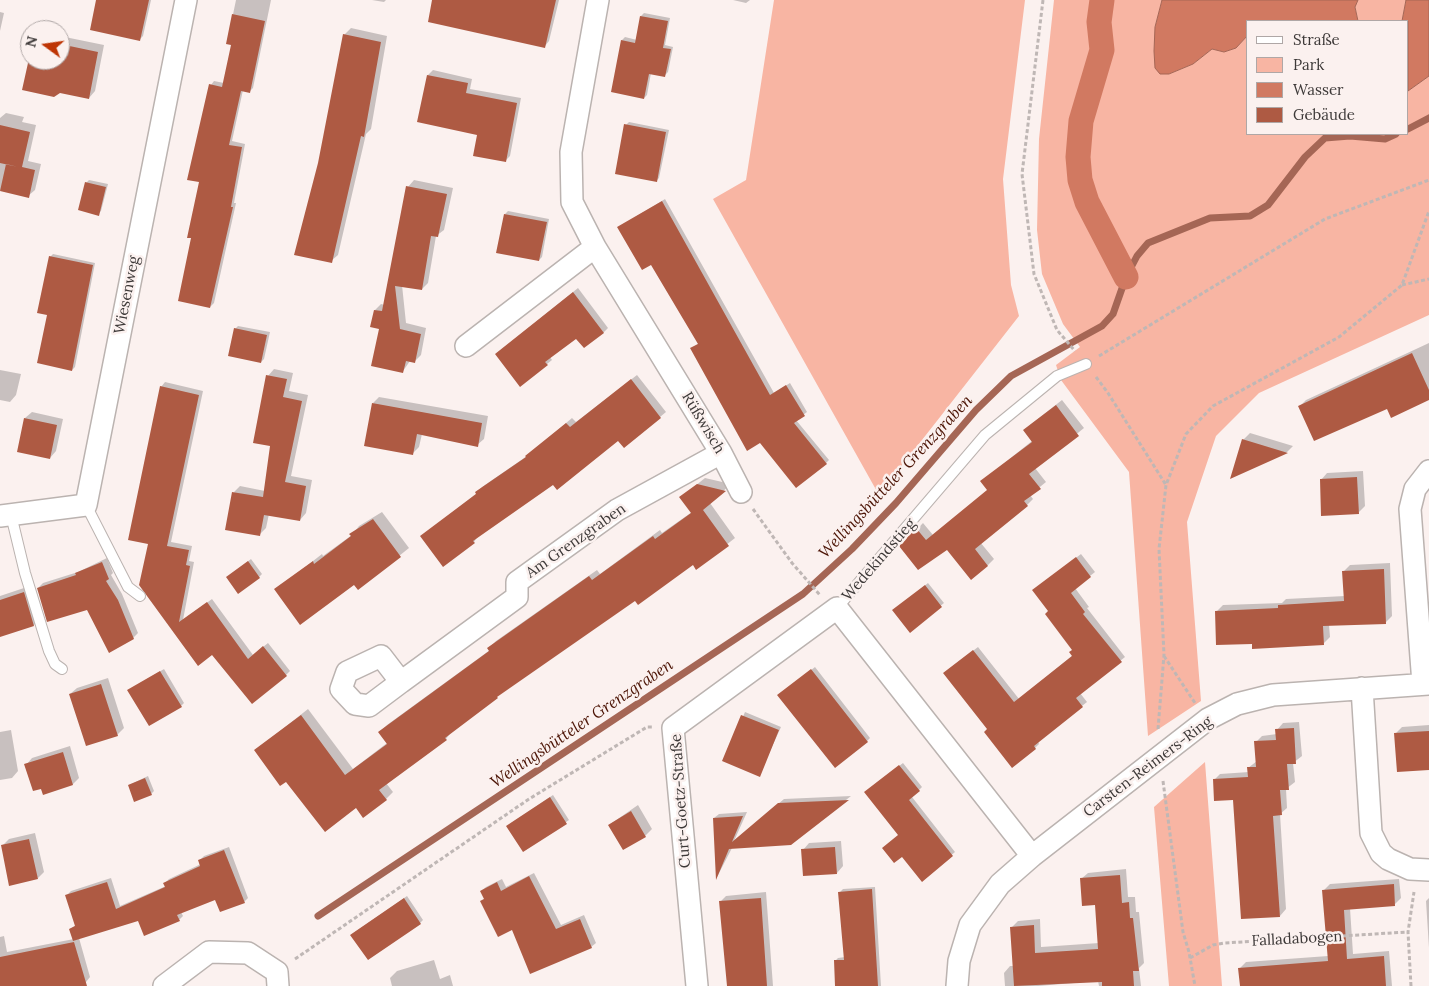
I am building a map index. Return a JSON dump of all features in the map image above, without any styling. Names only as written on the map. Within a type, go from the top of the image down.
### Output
[{"type":"street","name":"Wiesenweg","points":[[86,505],[186,0]]},
{"type":"street","name":"Rüßwisch","points":[[598,0],[571,152],[572,202],[595,247],[721,453],[741,492]]},
{"type":"street","points":[[466,346],[595,247]]},
{"type":"street","name":"Am Grenzgraben","points":[[401,682],[517,597],[517,582],[617,510],[721,453]]},
{"type":"street","points":[[1426,684],[1410,508],[1415,489],[1429,471]]},
{"type":"street","points":[[5,516],[86,505]]},
{"type":"street","name":"Curt-Goetz-Straße","points":[[696,986],[673,728],[837,608]]},
{"type":"street","name":"Wedekindstieg","points":[[837,608],[1032,856]]},
{"type":"street","name":"Carsten-Reimers-Ring","points":[[957,986],[958,961],[970,925],[1000,884],[1032,856],[1208,719],[1237,704],[1273,695],[1426,684]]},
{"type":"street","points":[[1362,688],[1372,833],[1381,853],[1388,859],[1422,870]]},
{"type":"street","points":[[164,986],[209,952],[248,953],[277,979]]},
{"type":"lane","name":"Wedekindstieg","points":[[837,608],[985,435],[1057,376],[1086,364]]},
{"type":"lane","points":[[86,505],[128,587],[140,596]]},
{"type":"lane","points":[[5,516],[49,651],[56,664],[62,669]]},
{"type":"path","points":[[1043,0],[1022,174],[1034,274],[1056,330],[1108,393],[1166,485]]},
{"type":"path","points":[[1086,364],[1325,220],[1429,180]]},
{"type":"path","points":[[1402,285],[1429,211]]},
{"type":"path","points":[[1195,986],[1190,958],[1182,932],[1165,789],[1156,759],[1164,655],[1159,548],[1166,485],[1186,434],[1213,406],[1338,337],[1402,285],[1429,279]]},
{"type":"path","points":[[741,492],[792,563],[818,594]]},
{"type":"path","points":[[1164,655],[1208,719]]},
{"type":"path","points":[[277,979],[529,799],[647,727],[673,728]]},
{"type":"path","points":[[1411,986],[1408,932],[1422,870]]},
{"type":"path","name":"Falladabogen","points":[[1190,958],[1213,945],[1224,943],[1408,932]]},
{"type":"green space","points":[[774,0],[1025,0],[1003,179],[1011,285],[1019,316],[879,495],[713,199],[746,180]]},
{"type":"green space","points":[[1054,0],[1162,0],[1155,27],[1155,68],[1169,74],[1193,64],[1212,49],[1224,52],[1236,48],[1246,37],[1246,135],[1409,135],[1409,90],[1429,76],[1429,315],[1259,393],[1216,436],[1187,522],[1201,701],[1148,736],[1129,472],[1061,380],[1056,365],[1080,347],[1063,324],[1042,274],[1037,230],[1039,139]]},
{"type":"green space","points":[[1358,0],[1406,0],[1402,20],[1358,20],[1355,6]]},
{"type":"green space","points":[[1205,762],[1222,986],[1169,986],[1154,807]]},
{"type":"water","points":[[1162,0],[1358,0],[1355,7],[1358,20],[1246,20],[1246,37],[1236,48],[1224,52],[1212,49],[1193,64],[1169,74],[1160,74],[1155,68],[1155,27]]},
{"type":"water","points":[[1406,0],[1429,0],[1429,76],[1409,90],[1409,20],[1402,20]]},
{"type":"building","points":[[96,0],[149,0],[140,41],[90,30]]},
{"type":"building","points":[[432,0],[556,0],[545,48],[428,22]]},
{"type":"building","points":[[232,14],[265,21],[250,93],[241,91],[229,145],[242,147],[231,207],[233,207],[210,308],[178,301],[191,238],[187,238],[199,182],[187,180],[209,84],[222,87],[231,45],[226,44]]},
{"type":"building","points":[[640,16],[668,21],[663,48],[671,49],[665,77],[649,74],[644,99],[611,92],[621,40],[635,43]]},
{"type":"building","points":[[343,34],[381,42],[364,137],[361,136],[332,263],[294,255],[318,163]]},
{"type":"building","points":[[70,46],[98,52],[89,99],[60,93],[54,97],[22,90],[26,70],[70,70]]},
{"type":"building","points":[[427,75],[468,83],[466,93],[517,103],[506,162],[473,156],[477,135],[417,122]]},
{"type":"building","points":[[624,124],[666,132],[657,182],[615,174]]},
{"type":"building","points":[[0,125],[30,132],[22,167],[35,170],[29,198],[0,191],[6,164],[0,163]]},
{"type":"building","points":[[85,182],[106,187],[99,216],[78,210]]},
{"type":"building","points":[[406,186],[447,194],[438,237],[431,236],[422,290],[395,286],[400,329],[421,334],[415,363],[406,361],[403,373],[371,366],[379,329],[370,327],[374,310],[382,311]]},
{"type":"building","points":[[662,201],[770,395],[786,385],[805,416],[794,423],[827,464],[796,488],[760,443],[747,451],[690,348],[698,344],[651,265],[642,270],[617,227]]},
{"type":"building","points":[[504,214],[547,222],[539,261],[496,253]]},
{"type":"building","points":[[49,256],[93,265],[72,371],[37,363],[47,315],[37,313]]},
{"type":"building","points":[[573,292],[604,333],[584,348],[576,339],[545,362],[548,365],[520,387],[495,354]]},
{"type":"building","points":[[234,328],[267,335],[261,363],[228,356]]},
{"type":"building","points":[[1412,353],[1429,390],[1429,400],[1391,418],[1387,409],[1314,441],[1298,406]]},
{"type":"building","points":[[266,375],[287,379],[283,397],[302,401],[285,482],[306,486],[300,521],[264,515],[260,536],[225,530],[232,492],[263,497],[270,446],[253,443]]},
{"type":"building","points":[[631,379],[661,418],[624,448],[618,441],[557,490],[553,485],[473,541],[475,543],[443,567],[420,536],[476,494],[475,492],[526,457],[566,423],[570,427]]},
{"type":"building","points":[[160,386],[199,395],[167,546],[189,550],[186,565],[190,566],[179,622],[207,602],[248,659],[263,646],[287,676],[252,704],[212,655],[198,666],[139,585],[148,544],[128,540]]},
{"type":"building","points":[[372,403],[482,423],[478,447],[417,434],[413,455],[364,446]]},
{"type":"building","points":[[1056,405],[1079,436],[1029,474],[1041,489],[1024,501],[1028,506],[975,549],[988,566],[971,580],[947,550],[918,570],[899,546],[916,528],[926,540],[987,490],[980,481],[1032,442],[1023,430]]},
{"type":"building","points":[[24,418],[57,425],[50,459],[17,452]]},
{"type":"building","points":[[1242,439],[1288,453],[1230,479]]},
{"type":"building","points":[[1357,477],[1359,514],[1321,516],[1320,479]]},
{"type":"building","points":[[697,484],[726,491],[703,510],[729,546],[696,570],[693,565],[638,605],[635,601],[497,697],[445,738],[447,740],[379,790],[387,800],[363,818],[356,808],[325,832],[286,782],[280,786],[254,750],[301,715],[345,775],[387,744],[378,732],[489,651],[487,648],[589,576],[592,580],[653,536],[655,539],[691,513],[679,497]]},
{"type":"building","points":[[373,519],[401,557],[358,590],[354,585],[300,625],[274,589],[313,561],[314,564],[351,536],[349,534]]},
{"type":"building","points":[[1076,557],[1091,577],[1071,593],[1085,612],[1083,614],[1122,662],[1076,698],[1083,707],[1034,746],[1036,749],[1012,768],[984,732],[987,729],[943,673],[973,650],[1014,702],[1072,656],[1069,652],[1072,650],[1045,614],[1048,611],[1032,590]]},
{"type":"building","points":[[248,561],[260,578],[238,594],[226,577]]},
{"type":"building","points":[[102,562],[109,579],[106,581],[118,600],[134,639],[109,653],[87,610],[47,622],[37,588],[76,575],[75,573]]},
{"type":"building","points":[[1384,569],[1386,624],[1323,626],[1324,645],[1252,649],[1252,644],[1216,645],[1215,611],[1278,608],[1278,605],[1344,601],[1342,571]]},
{"type":"building","points":[[925,585],[942,607],[910,633],[892,610]]},
{"type":"building","points":[[24,592],[34,626],[0,637],[0,600]]},
{"type":"building","points":[[811,669],[868,742],[835,768],[777,695]]},
{"type":"building","points":[[160,671],[182,707],[149,726],[127,690]]},
{"type":"building","points":[[101,684],[118,736],[86,746],[69,694]]},
{"type":"building","points":[[741,715],[779,730],[760,777],[722,761]]},
{"type":"building","points":[[1294,728],[1296,764],[1287,764],[1289,790],[1280,790],[1282,815],[1273,816],[1280,917],[1241,919],[1233,800],[1214,801],[1213,779],[1248,777],[1247,767],[1256,767],[1254,741],[1276,740],[1275,729]]},
{"type":"building","points":[[1429,731],[1429,770],[1397,772],[1394,733]]},
{"type":"building","points":[[63,752],[73,785],[43,795],[41,789],[33,791],[24,764]]},
{"type":"building","points":[[899,765],[920,791],[909,800],[953,856],[922,882],[902,857],[894,863],[882,848],[898,835],[864,792]]},
{"type":"building","points":[[145,778],[152,795],[134,802],[128,785]]},
{"type":"building","points":[[550,797],[567,824],[523,852],[506,826]]},
{"type":"building","points":[[849,800],[791,845],[729,849],[716,880],[713,818],[743,816],[732,842],[778,803]]},
{"type":"building","points":[[631,811],[646,837],[623,850],[608,825]]},
{"type":"building","points":[[29,839],[38,879],[9,886],[1,845]]},
{"type":"building","points":[[835,847],[837,874],[803,876],[801,849]]},
{"type":"building","points":[[224,850],[245,903],[220,912],[215,900],[177,915],[180,921],[144,936],[138,921],[73,941],[69,929],[75,926],[65,895],[107,882],[116,909],[165,887],[163,883],[200,866],[198,860]]},
{"type":"building","points":[[1120,875],[1122,903],[1129,902],[1130,918],[1133,918],[1139,971],[1133,971],[1134,986],[1102,986],[1102,982],[1014,986],[1010,927],[1034,925],[1035,953],[1098,949],[1095,905],[1082,906],[1080,878]]},
{"type":"building","points":[[529,876],[556,929],[580,919],[592,948],[530,974],[512,930],[498,937],[480,901],[484,899],[480,891],[497,882],[501,891]]},
{"type":"building","points":[[1394,884],[1395,906],[1344,910],[1347,959],[1384,956],[1386,986],[1240,986],[1238,968],[1328,961],[1322,890]]},
{"type":"building","points":[[872,889],[878,986],[835,986],[834,960],[844,960],[838,892]]},
{"type":"building","points":[[404,898],[421,924],[368,960],[350,935]]},
{"type":"building","points":[[761,898],[767,986],[727,986],[719,901]]},
{"type":"building","points":[[74,942],[87,986],[0,986],[0,957]]},
{"type":"waterway","points":[[1102,0],[1099,22],[1102,50],[1081,121],[1078,157],[1080,180],[1087,202],[1126,277]]},
{"type":"waterway","name":"Wellingsbütteler Grenzgraben","points":[[1409,128],[1429,118]]},
{"type":"waterway","name":"Wellingsbütteler Grenzgraben","points":[[318,916],[803,594],[852,549],[896,503],[976,410],[1011,376],[1102,326],[1113,314],[1126,277],[1137,256],[1148,243],[1210,218],[1250,216],[1268,205],[1305,157],[1325,138],[1350,136],[1385,139],[1394,135]]}]
